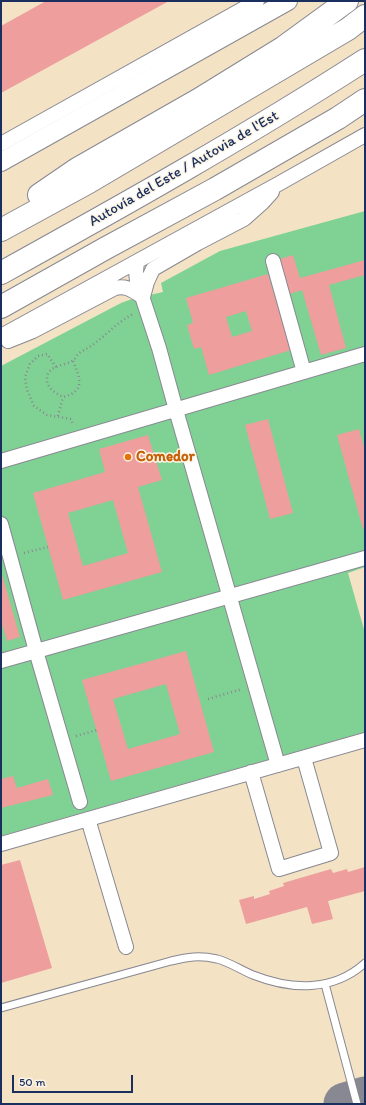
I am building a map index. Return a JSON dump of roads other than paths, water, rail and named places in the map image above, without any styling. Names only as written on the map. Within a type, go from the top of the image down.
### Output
[{"type":"highway","points":[[1,223],[45,190],[77,169],[198,100],[284,47],[347,1]]},
{"type":"highway","points":[[1,230],[96,178],[348,29],[365,16]]},
{"type":"highway","name":"Autovía del Este / Autovia de l'Est","points":[[1,273],[116,210],[229,144],[365,60]]},
{"type":"highway","points":[[1,307],[215,189],[338,118],[365,100]]},
{"type":"street","points":[[1,144],[257,1]]},
{"type":"street","points":[[1,162],[288,1]]},
{"type":"street","points":[[1,336],[365,135]]},
{"type":"street","points":[[144,302],[147,282],[153,269],[244,219],[262,203],[280,183]]},
{"type":"street","points":[[273,261],[304,372]]},
{"type":"street","points":[[137,262],[137,281],[159,348],[278,765]]},
{"type":"street","points":[[1,344],[33,331],[115,288],[121,287],[130,289],[144,302]]},
{"type":"street","points":[[1,461],[365,354]]},
{"type":"street","points":[[1,524],[80,802]]},
{"type":"street","points":[[1,661],[365,558]]},
{"type":"street","points":[[1,844],[365,740]]},
{"type":"street","points":[[251,772],[280,869],[331,853],[304,758]]},
{"type":"street","points":[[88,819],[126,947]]},
{"type":"lane","points":[[1,1008],[171,961],[197,956],[218,959],[253,975],[282,984],[305,986],[325,984],[340,980],[358,970],[365,963]]},
{"type":"lane","points":[[325,984],[358,1104]]},
{"type":"place","name":"Comedor","points":[[128,457]]}]
